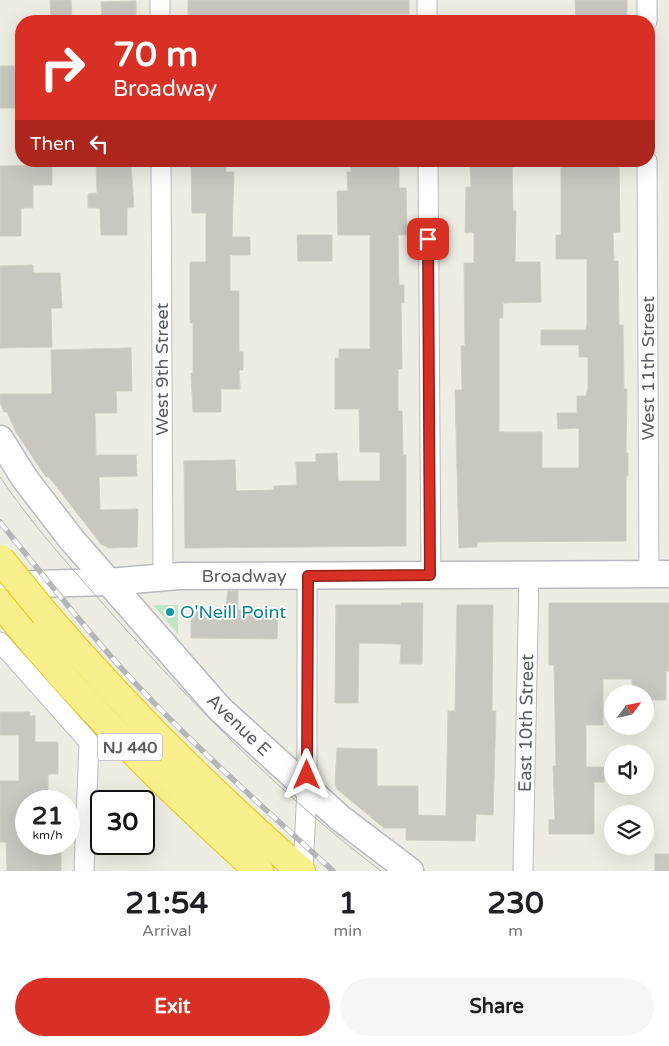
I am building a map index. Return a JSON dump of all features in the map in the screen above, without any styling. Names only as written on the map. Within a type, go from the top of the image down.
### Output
[{"type":"highway","name":"NJ 440","points":[[0,559],[45,614],[119,698],[166,746],[265,840],[302,871]]},
{"type":"highway","name":"NJ 440","points":[[5,609],[52,664],[143,761],[259,871]]},
{"type":"street","points":[[160,0],[160,15]]},
{"type":"street","points":[[427,0],[427,15]]},
{"type":"street","points":[[647,0],[647,15]]},
{"type":"street","name":"West 9th Street","points":[[161,167],[163,577]]},
{"type":"street","points":[[428,167],[430,575]]},
{"type":"street","name":"West 11th Street","points":[[647,167],[659,574]]},
{"type":"street","name":"Avenue E","points":[[0,439],[25,479],[108,582],[220,709],[340,818],[410,871]]},
{"type":"street","name":"Broadway","points":[[0,585],[108,582],[163,577],[659,574]]},
{"type":"street","name":"East 10th Street","points":[[523,871],[529,575]]},
{"type":"street","points":[[302,871],[307,788],[308,576]]},
{"type":"street","points":[[0,642],[89,742],[84,871]]},
{"type":"green space","points":[[153,605],[178,605],[178,634]]},
{"type":"building","points":[[50,0],[71,0],[72,15],[51,15]]},
{"type":"building","points":[[188,0],[409,0],[409,14],[188,15]]},
{"type":"building","points":[[575,0],[627,0],[627,15],[576,15]]},
{"type":"building","points":[[136,1],[136,15],[102,15],[101,2]]},
{"type":"building","points":[[0,66],[15,66],[15,108],[0,108]]},
{"type":"building","points":[[0,166],[52,167],[52,185],[33,185],[33,208],[21,208],[21,236],[0,236]]},
{"type":"building","points":[[96,167],[131,167],[134,207],[127,208],[127,235],[101,235],[100,208],[88,208],[88,194],[97,193]]},
{"type":"building","points":[[191,167],[226,167],[226,172],[234,172],[232,237],[250,237],[250,255],[230,255],[230,291],[239,291],[239,352],[243,352],[243,370],[239,370],[240,389],[221,389],[221,412],[193,412],[191,373],[193,373],[193,323],[190,323],[190,262],[206,262],[206,213],[192,213]]},
{"type":"building","points":[[351,167],[399,167],[399,188],[406,188],[407,235],[398,235],[399,285],[404,285],[404,303],[401,303],[402,369],[398,369],[398,411],[402,411],[403,455],[406,455],[406,546],[185,548],[184,461],[235,460],[236,491],[274,490],[274,486],[297,485],[296,462],[316,462],[316,454],[337,453],[338,481],[380,481],[380,452],[360,452],[359,409],[335,409],[335,358],[339,358],[339,349],[370,349],[370,235],[338,235],[337,191],[348,191],[347,172],[351,172]]},
{"type":"building","points":[[470,167],[512,167],[513,211],[516,211],[515,262],[540,262],[541,302],[503,303],[503,318],[499,318],[499,432],[542,432],[542,468],[579,468],[579,428],[558,429],[557,413],[577,413],[577,396],[586,396],[588,389],[588,357],[579,357],[579,345],[541,345],[541,330],[586,330],[587,325],[587,259],[556,259],[556,235],[561,235],[561,167],[619,167],[620,232],[613,232],[614,261],[618,261],[619,325],[623,325],[624,389],[627,389],[626,453],[628,453],[628,476],[626,476],[626,541],[477,542],[477,547],[459,548],[455,390],[462,390],[461,346],[465,346],[464,263],[474,263],[474,232],[465,233],[466,187],[471,187]]},
{"type":"building","points":[[297,235],[332,235],[332,261],[298,261]]},
{"type":"building","points":[[33,265],[33,273],[60,273],[62,308],[51,308],[52,347],[0,348],[0,266]]},
{"type":"building","points":[[131,348],[132,391],[116,391],[117,413],[95,413],[96,455],[136,455],[137,476],[99,477],[100,510],[138,509],[137,547],[109,548],[101,544],[49,477],[46,477],[16,432],[7,412],[4,412],[0,402],[0,394],[52,394],[51,350]]},
{"type":"building","points":[[228,591],[238,591],[238,610],[278,611],[277,639],[191,638],[191,612],[225,611]]},
{"type":"building","points":[[401,603],[423,603],[422,664],[400,664],[401,644],[359,643],[358,703],[335,703],[336,605],[401,605]]},
{"type":"building","points":[[549,603],[669,603],[669,671],[666,671],[666,700],[654,700],[654,685],[632,685],[632,679],[603,679],[603,725],[586,725],[586,767],[604,767],[604,782],[594,782],[594,834],[549,834],[549,820],[555,820],[553,766],[556,766],[554,665],[549,665]]},
{"type":"building","points":[[457,605],[493,605],[492,711],[496,711],[493,815],[476,814],[475,841],[406,840],[406,828],[384,828],[337,789],[335,784],[337,748],[377,749],[377,786],[418,786],[418,815],[446,816],[448,711],[455,711]]},
{"type":"building","points":[[0,712],[30,712],[29,716],[35,716],[35,742],[58,742],[58,774],[48,774],[48,790],[15,790],[15,855],[61,855],[61,871],[7,871],[6,842],[0,842],[0,781],[19,781],[19,735],[0,735]]},
{"type":"building","points":[[655,854],[669,854],[669,871],[655,871]]},
{"type":"tram line","points":[[0,477],[26,513],[68,564],[208,717],[274,781],[344,842],[381,871]]},
{"type":"railway","points":[[0,522],[91,634],[123,670],[226,773],[333,871]]},
{"type":"place","name":"O'Neill Point","points":[[170,612]]},
{"type":"route","points":[[307,775],[308,576],[430,575],[428,239]]}]
